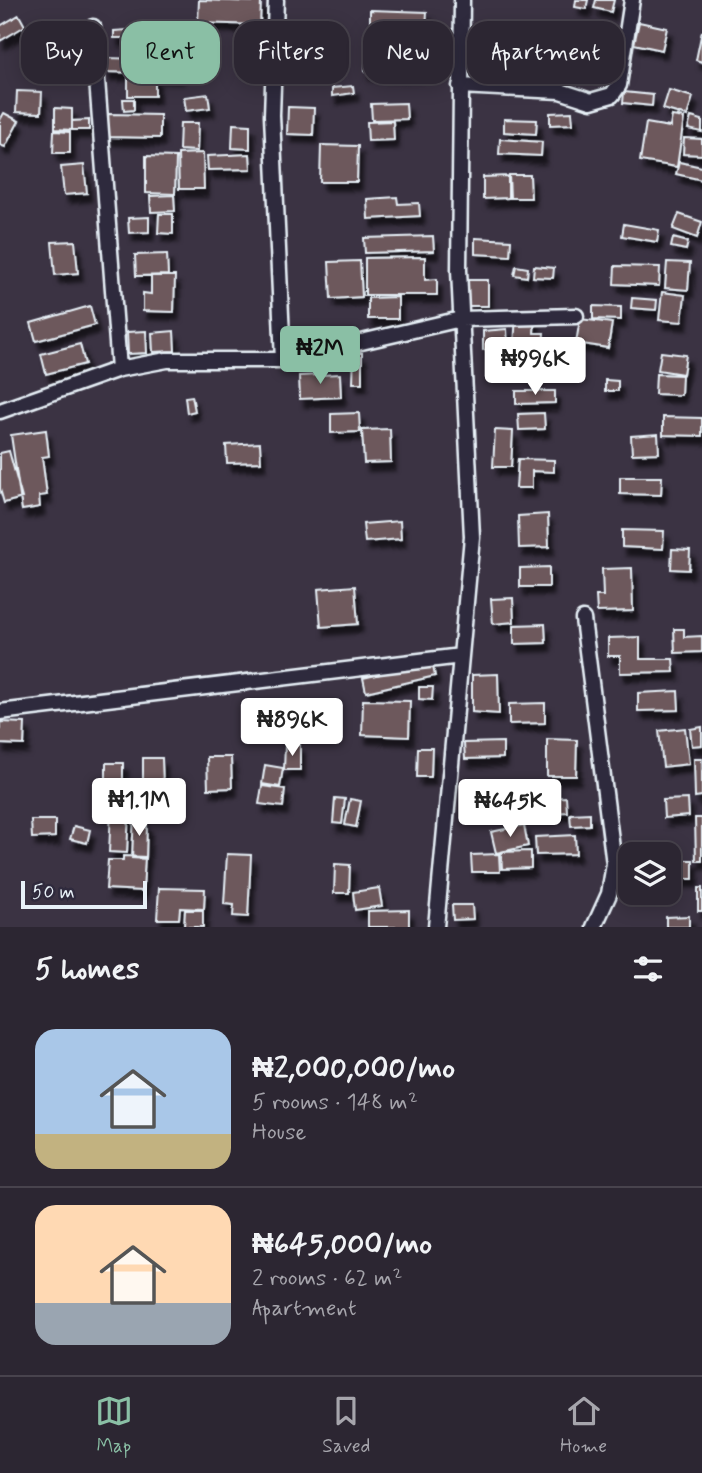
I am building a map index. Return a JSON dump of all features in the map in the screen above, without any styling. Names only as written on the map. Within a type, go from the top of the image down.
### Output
[{"type":"street","points":[[276,0],[272,115],[283,360]]},
{"type":"street","points":[[436,927],[471,537],[461,319],[462,0]]},
{"type":"street","points":[[460,86],[560,91],[591,101],[612,95],[619,85],[632,0]]},
{"type":"street","points":[[97,84],[119,369]]},
{"type":"street","points":[[0,411],[119,369],[167,360],[283,360],[461,319],[576,316]]},
{"type":"street","points":[[583,619],[614,864],[609,894],[594,927]]},
{"type":"street","points":[[0,712],[461,656]]},
{"type":"building","points":[[199,0],[261,2],[260,21],[234,21],[234,24],[198,21]]},
{"type":"building","points":[[576,0],[588,0],[586,9],[575,7]]},
{"type":"building","points":[[596,0],[614,0],[611,12],[594,8]]},
{"type":"building","points":[[370,10],[427,12],[426,21],[370,21]]},
{"type":"building","points":[[19,15],[22,21],[21,28],[0,41],[0,26]]},
{"type":"building","points":[[639,22],[667,28],[662,50],[634,44]]},
{"type":"building","points":[[121,30],[121,38],[114,38],[114,31]]},
{"type":"building","points":[[702,31],[702,62],[696,60]]},
{"type":"building","points":[[107,58],[121,58],[121,72],[107,72]]},
{"type":"building","points":[[128,84],[155,84],[155,96],[128,96]]},
{"type":"building","points":[[353,86],[354,93],[332,96],[332,88]]},
{"type":"building","points":[[669,90],[693,97],[687,116],[663,109]]},
{"type":"building","points":[[17,91],[42,92],[41,113],[16,112]]},
{"type":"building","points":[[624,92],[653,95],[652,106],[623,103]]},
{"type":"building","points":[[208,94],[210,108],[186,111],[184,97]]},
{"type":"building","points":[[123,99],[134,99],[134,110],[124,111]]},
{"type":"building","points":[[406,103],[407,119],[372,120],[371,104]]},
{"type":"building","points":[[288,107],[314,108],[313,135],[287,134]]},
{"type":"building","points":[[55,108],[72,109],[72,130],[55,129]]},
{"type":"building","points":[[572,112],[573,124],[550,125],[550,113]]},
{"type":"building","points":[[4,113],[19,121],[5,147],[0,145],[0,120]]},
{"type":"building","points":[[108,114],[160,115],[160,138],[107,137]]},
{"type":"building","points":[[672,116],[684,118],[677,167],[640,161],[646,123],[670,127]]},
{"type":"building","points":[[691,117],[702,120],[702,132],[688,129]]},
{"type":"building","points":[[504,119],[537,120],[536,134],[504,132]]},
{"type":"building","points":[[89,120],[89,130],[72,130],[72,121]]},
{"type":"building","points":[[393,121],[394,140],[368,141],[367,122]]},
{"type":"building","points":[[180,123],[198,123],[197,151],[179,150]]},
{"type":"building","points":[[233,124],[250,125],[250,149],[232,148]]},
{"type":"building","points":[[54,131],[70,132],[70,153],[53,153]]},
{"type":"building","points":[[684,138],[702,139],[702,155],[683,154]]},
{"type":"building","points":[[500,139],[542,142],[541,156],[499,154]]},
{"type":"building","points":[[321,145],[358,146],[357,182],[320,182]]},
{"type":"building","points":[[203,153],[204,189],[179,189],[178,154]]},
{"type":"building","points":[[250,154],[251,169],[208,170],[207,156]]},
{"type":"building","points":[[146,156],[176,157],[175,194],[146,193]]},
{"type":"building","points":[[679,162],[702,167],[702,180],[676,174]]},
{"type":"building","points":[[84,165],[87,193],[64,195],[61,167]]},
{"type":"building","points":[[509,175],[530,175],[531,198],[510,198]]},
{"type":"building","points":[[508,176],[508,198],[483,199],[483,177]]},
{"type":"building","points":[[174,195],[175,211],[151,212],[150,196]]},
{"type":"building","points":[[397,197],[398,204],[419,203],[420,216],[368,219],[367,199]]},
{"type":"building","points":[[159,214],[173,214],[173,234],[158,233]]},
{"type":"building","points":[[679,214],[702,222],[697,238],[673,229]]},
{"type":"building","points":[[149,217],[149,232],[129,233],[128,218]]},
{"type":"building","points":[[624,224],[659,230],[657,242],[622,236]]},
{"type":"building","points":[[433,236],[434,251],[365,253],[364,238]]},
{"type":"building","points":[[475,238],[511,240],[510,256],[475,254]]},
{"type":"building","points":[[673,238],[688,242],[686,250],[671,247]]},
{"type":"building","points":[[75,241],[78,273],[55,275],[52,242]]},
{"type":"building","points":[[167,254],[168,275],[136,276],[135,255]]},
{"type":"building","points":[[425,257],[425,280],[437,279],[437,295],[365,295],[365,258]]},
{"type":"building","points":[[360,261],[362,297],[331,299],[329,262]]},
{"type":"building","points":[[667,262],[690,263],[688,290],[665,288]]},
{"type":"building","points":[[516,266],[528,268],[527,277],[514,275]]},
{"type":"building","points":[[534,266],[554,268],[553,278],[533,277]]},
{"type":"building","points":[[615,266],[660,267],[659,286],[614,284]]},
{"type":"building","points":[[151,276],[175,276],[174,312],[143,311],[143,293],[151,294]]},
{"type":"building","points":[[468,280],[488,280],[488,306],[468,306]]},
{"type":"building","points":[[662,292],[685,295],[682,322],[659,320]]},
{"type":"building","points":[[398,297],[398,319],[368,319],[368,298]]},
{"type":"building","points":[[632,298],[657,300],[656,310],[631,308]]},
{"type":"building","points":[[90,306],[95,325],[36,341],[31,323]]},
{"type":"building","points":[[593,306],[621,307],[621,320],[593,319]]},
{"type":"building","points":[[516,315],[535,317],[534,333],[544,333],[543,349],[514,346]]},
{"type":"building","points":[[580,319],[612,323],[608,348],[576,343]]},
{"type":"building","points":[[507,329],[508,348],[483,350],[483,331]]},
{"type":"building","points":[[146,331],[147,353],[128,354],[127,332]]},
{"type":"building","points":[[174,331],[175,351],[153,352],[152,333]]},
{"type":"building","points":[[80,344],[85,364],[46,374],[41,354]]},
{"type":"building","points":[[661,352],[686,355],[683,374],[658,370]]},
{"type":"building","points":[[354,353],[362,353],[362,383],[353,383]]},
{"type":"building","points":[[340,374],[341,397],[300,399],[299,376]]},
{"type":"building","points":[[656,374],[682,375],[681,395],[655,394]]},
{"type":"building","points":[[605,380],[618,381],[618,391],[605,391]]},
{"type":"building","points":[[516,391],[555,391],[555,403],[516,404]]},
{"type":"building","points":[[192,396],[195,411],[187,413],[185,397]]},
{"type":"building","points":[[359,413],[360,432],[331,433],[331,414]]},
{"type":"building","points":[[544,413],[545,429],[519,430],[518,414]]},
{"type":"building","points":[[663,417],[702,418],[702,436],[663,435]]},
{"type":"building","points":[[390,429],[391,462],[364,463],[362,430]]},
{"type":"building","points":[[46,430],[49,456],[42,457],[47,495],[39,496],[40,507],[22,510],[11,435]]},
{"type":"building","points":[[495,430],[513,431],[511,467],[493,467]]},
{"type":"building","points":[[658,434],[659,453],[632,454],[631,436]]},
{"type":"building","points":[[260,443],[261,462],[227,463],[226,445]]},
{"type":"building","points":[[9,451],[22,498],[4,503],[0,489],[0,453]]},
{"type":"building","points":[[518,459],[554,460],[554,472],[532,471],[532,488],[516,488]]},
{"type":"building","points":[[620,477],[662,477],[661,495],[620,494]]},
{"type":"building","points":[[548,514],[549,547],[519,548],[518,516]]},
{"type":"building","points":[[400,521],[401,539],[365,542],[363,524]]},
{"type":"building","points":[[622,530],[664,531],[663,549],[622,547]]},
{"type":"building","points":[[672,549],[690,550],[689,570],[671,569]]},
{"type":"building","points":[[549,567],[549,587],[520,587],[520,568]]},
{"type":"building","points":[[632,568],[633,611],[597,612],[596,596],[603,596],[602,569]]},
{"type":"building","points":[[355,586],[358,624],[321,627],[318,589]]},
{"type":"building","points":[[513,598],[514,622],[493,624],[491,599]]},
{"type":"building","points":[[545,624],[546,643],[514,644],[514,625]]},
{"type":"building","points":[[674,629],[684,629],[684,637],[702,636],[702,652],[675,653]]},
{"type":"building","points":[[640,637],[640,659],[673,659],[674,672],[620,673],[620,656],[608,656],[608,638]]},
{"type":"building","points":[[432,662],[435,676],[366,692],[363,678]]},
{"type":"building","points":[[498,674],[499,714],[472,712],[472,675]]},
{"type":"building","points":[[419,687],[433,687],[432,700],[419,699]]},
{"type":"building","points":[[678,691],[679,710],[638,711],[638,693]]},
{"type":"building","points":[[363,700],[410,701],[409,737],[362,735]]},
{"type":"building","points":[[545,703],[545,723],[509,724],[509,704]]},
{"type":"building","points":[[0,722],[25,723],[24,745],[0,744]]},
{"type":"building","points":[[702,727],[702,745],[692,746],[690,729]]},
{"type":"building","points":[[685,728],[689,764],[663,767],[659,731]]},
{"type":"building","points":[[547,739],[577,740],[576,776],[547,776]]},
{"type":"building","points":[[503,742],[503,758],[465,759],[464,743]]},
{"type":"building","points":[[285,745],[300,745],[300,770],[284,770]]},
{"type":"building","points":[[418,748],[432,748],[431,777],[417,777]]},
{"type":"building","points":[[207,757],[231,757],[232,788],[208,789]]},
{"type":"building","points":[[143,758],[162,758],[163,785],[143,785]]},
{"type":"building","points":[[694,759],[702,759],[702,796],[695,797]]},
{"type":"building","points":[[106,763],[123,763],[123,788],[106,788]]},
{"type":"building","points":[[265,765],[283,768],[280,787],[262,784]]},
{"type":"building","points":[[262,786],[285,789],[283,807],[259,804]]},
{"type":"building","points":[[566,797],[567,812],[529,814],[529,799]]},
{"type":"building","points":[[335,798],[345,799],[342,824],[333,823]]},
{"type":"building","points":[[350,799],[361,801],[356,827],[345,825]]},
{"type":"building","points":[[688,799],[689,816],[664,818],[663,800]]},
{"type":"building","points":[[111,810],[129,811],[127,853],[109,852]]},
{"type":"building","points":[[590,813],[590,825],[571,826],[570,814]]},
{"type":"building","points":[[134,814],[141,814],[141,824],[147,824],[146,859],[132,858]]},
{"type":"building","points":[[695,818],[702,818],[702,861],[696,861]]},
{"type":"building","points":[[31,820],[55,820],[55,837],[32,838]]},
{"type":"building","points":[[524,825],[528,846],[496,853],[491,832]]},
{"type":"building","points":[[74,826],[90,830],[87,843],[70,839]]},
{"type":"building","points":[[575,835],[576,854],[536,855],[535,837]]},
{"type":"building","points":[[531,851],[531,868],[502,869],[501,852]]},
{"type":"building","points":[[227,854],[251,855],[248,917],[233,916],[234,905],[224,904]]},
{"type":"building","points":[[499,854],[500,872],[472,872],[471,855]]},
{"type":"building","points":[[123,856],[145,857],[143,891],[106,889],[108,860],[123,860]]},
{"type":"building","points":[[681,860],[693,860],[693,879],[681,879]]},
{"type":"building","points":[[335,864],[350,865],[349,893],[334,893]]},
{"type":"building","points":[[159,888],[205,889],[204,909],[180,908],[179,919],[157,919]]},
{"type":"building","points":[[379,888],[382,906],[355,910],[353,892]]},
{"type":"building","points":[[698,888],[702,888],[702,911],[698,911]]},
{"type":"building","points":[[452,905],[472,905],[473,919],[453,920]]},
{"type":"building","points":[[185,910],[203,910],[203,927],[184,927]]},
{"type":"building","points":[[409,910],[409,927],[368,927],[368,911]]},
{"type":"building","points":[[689,916],[689,927],[666,927],[666,917]]}]
